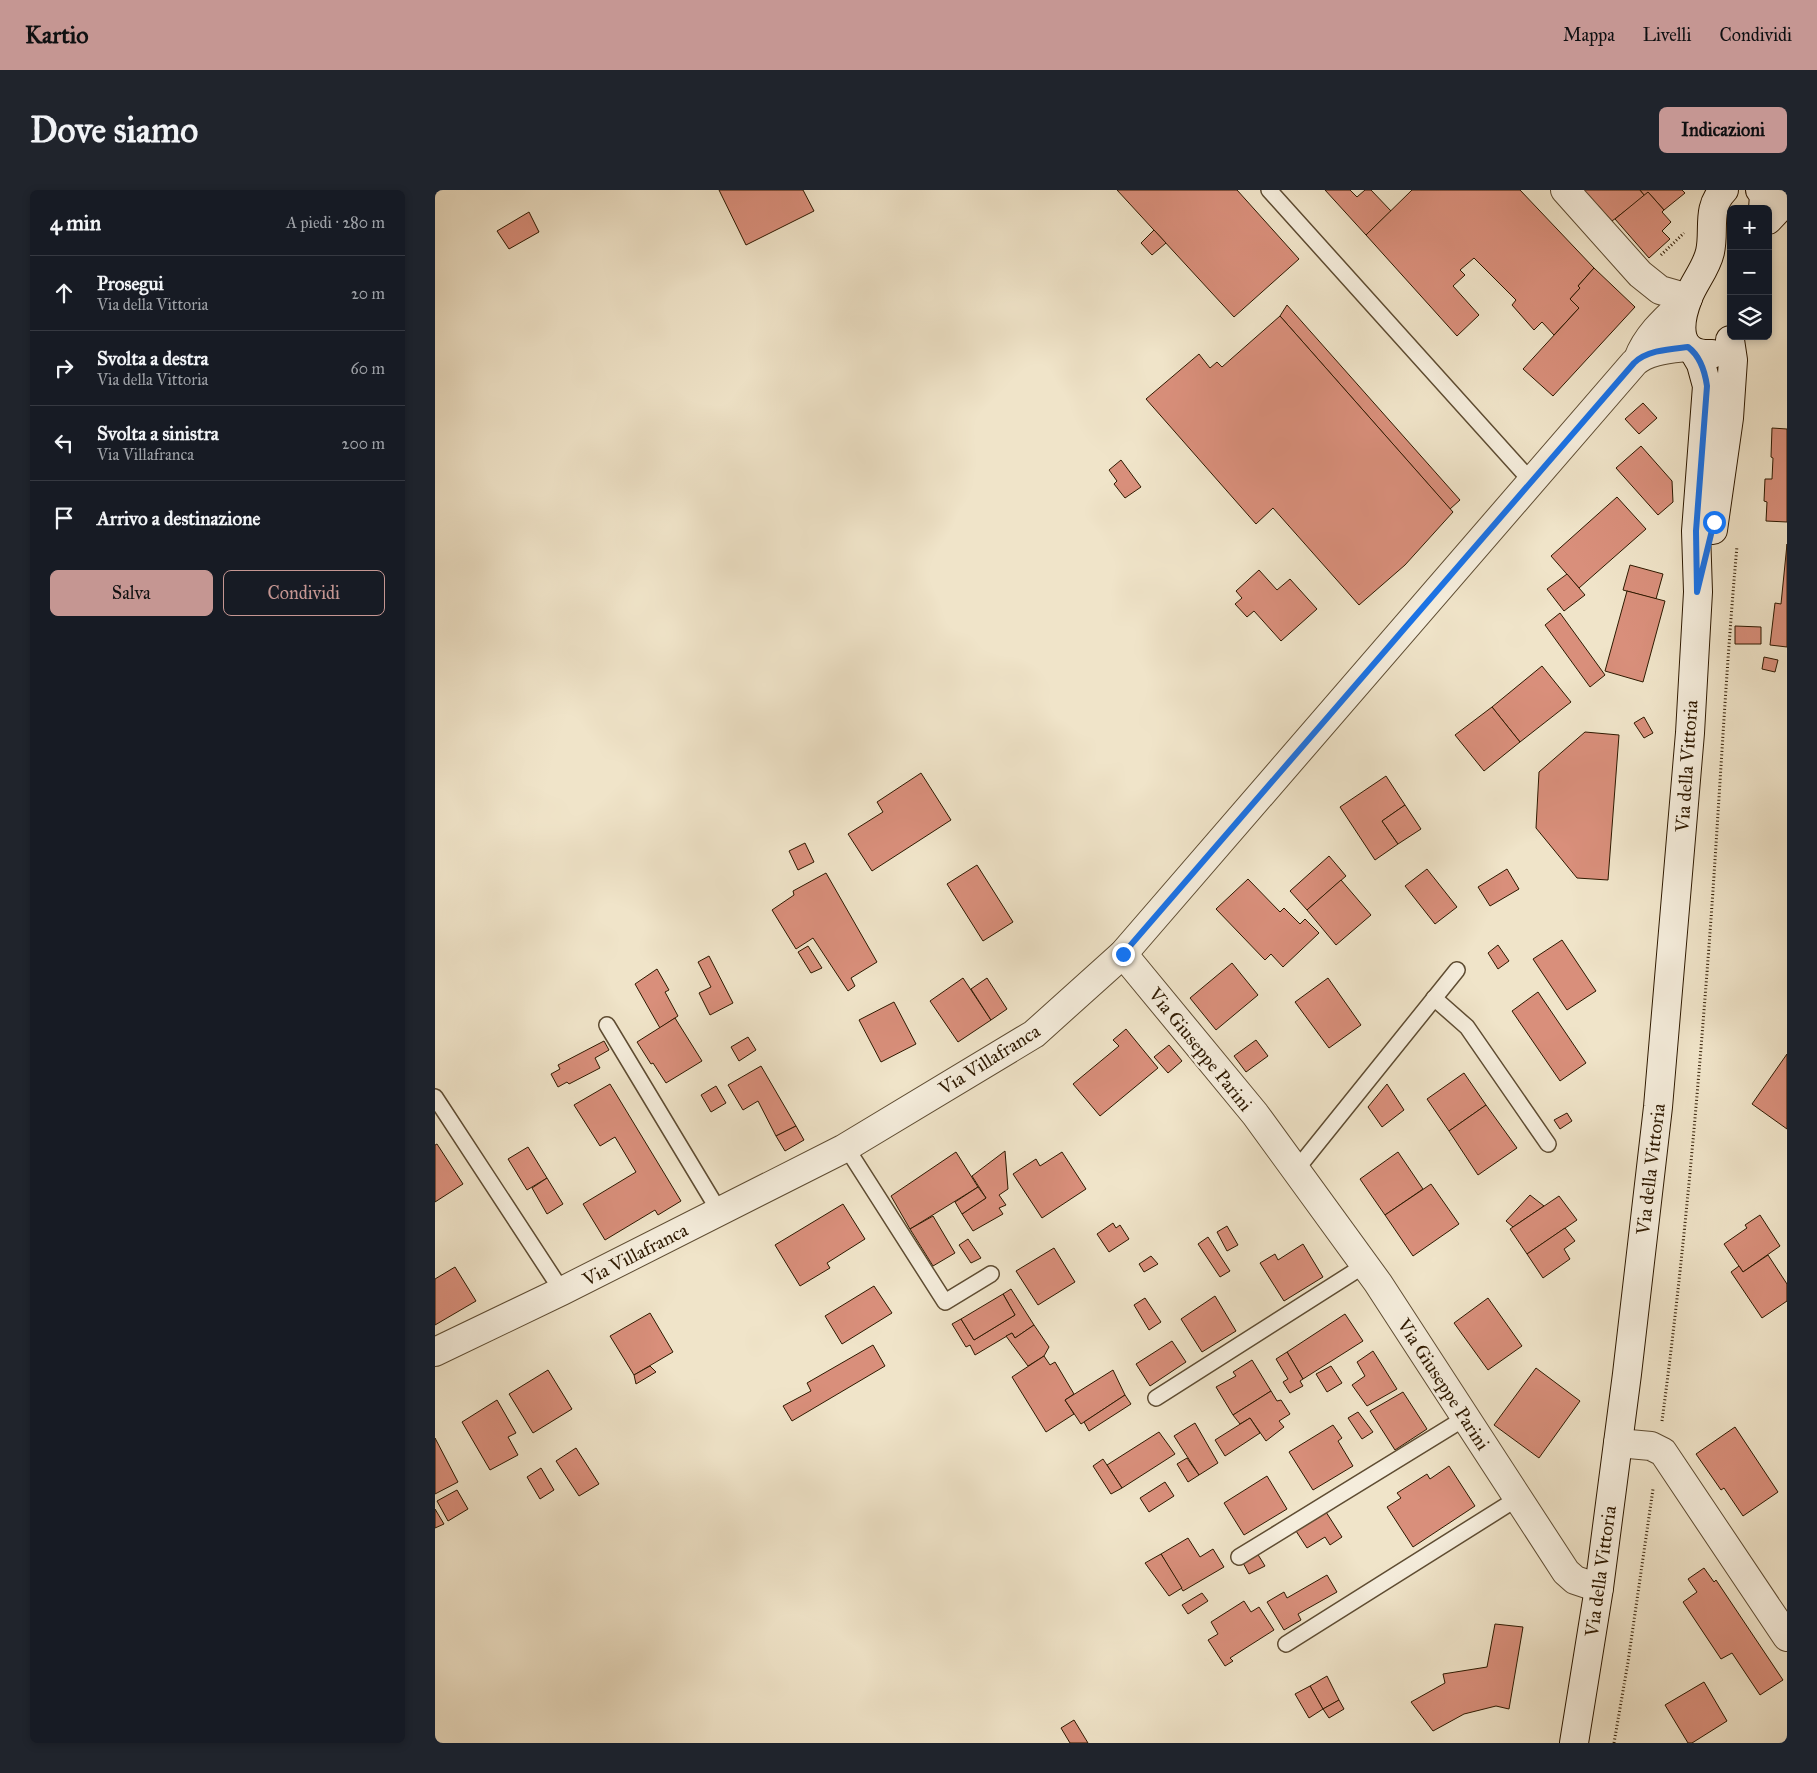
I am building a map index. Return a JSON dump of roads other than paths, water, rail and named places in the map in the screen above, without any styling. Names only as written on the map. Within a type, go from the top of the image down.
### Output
[{"type":"street","points":[[1565,190],[1640,274],[1660,290],[1688,298]]},
{"type":"street","points":[[1760,190],[1778,207]]},
{"type":"street","name":"Via della Vittoria","points":[[1574,1743],[1599,1588],[1658,1107],[1690,733],[1697,592],[1696,531],[1707,386],[1703,370],[1691,349],[1683,340],[1682,325],[1688,298],[1709,254],[1712,213],[1719,192]]},
{"type":"street","name":"Via Villafranca","points":[[435,1352],[562,1291],[846,1147],[1034,1034],[1123,954],[1638,359],[1649,337],[1688,298]]},
{"type":"street","name":"Via della Vittoria","points":[[1691,349],[1704,354],[1714,354],[1722,349],[1729,340]]},
{"type":"street","name":"Via della Vittoria","points":[[1697,592],[1714,522],[1729,418],[1733,360],[1730,340]]},
{"type":"street","points":[[1638,359],[1668,349],[1691,349]]},
{"type":"street","name":"Via Giuseppe Parini","points":[[1123,954],[1255,1114],[1378,1283],[1566,1572],[1575,1580],[1599,1588]]},
{"type":"street","points":[[1617,1443],[1651,1446],[1663,1452],[1787,1637]]},
{"type":"lane","points":[[1269,190],[1531,481]]},
{"type":"lane","points":[[1296,1170],[1457,970]]},
{"type":"lane","points":[[1434,998],[1467,1027],[1549,1144]]},
{"type":"lane","points":[[607,1025],[719,1211]]},
{"type":"lane","points":[[435,1096],[562,1291]]},
{"type":"lane","points":[[846,1147],[945,1302],[991,1274]]},
{"type":"lane","points":[[1156,1398],[1365,1265]]},
{"type":"lane","points":[[1239,1557],[1465,1418]]},
{"type":"lane","points":[[1285,1644],[1518,1498]]}]
